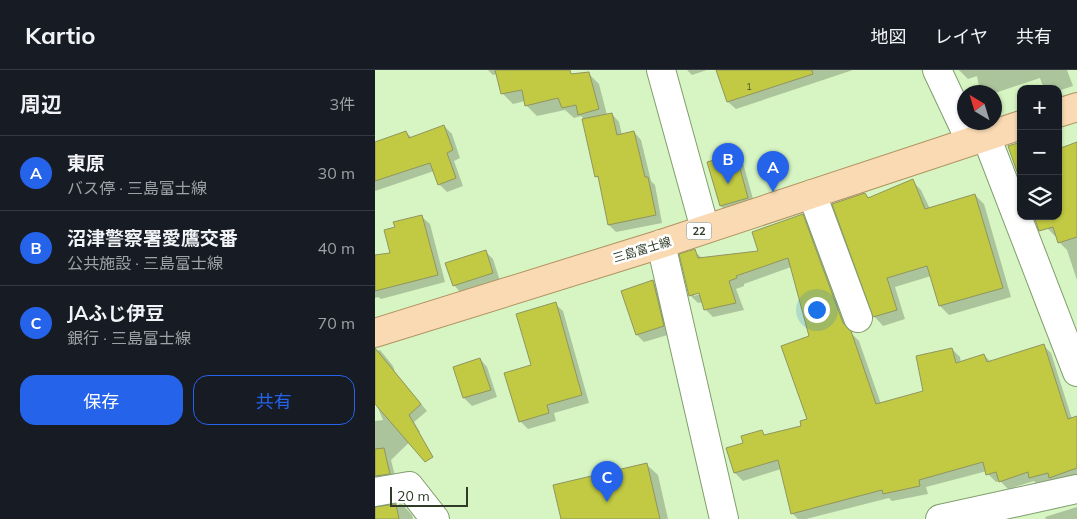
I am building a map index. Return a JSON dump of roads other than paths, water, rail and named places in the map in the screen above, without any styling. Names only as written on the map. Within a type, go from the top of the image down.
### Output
[{"type":"main road","points":[[1062,112],[1077,107]]},
{"type":"main road","name":"三島富士線","points":[[375,333],[705,230],[1017,126]]},
{"type":"street","points":[[661,70],[705,230]]},
{"type":"street","points":[[937,70],[978,138],[1077,372]]},
{"type":"street","points":[[812,194],[857,318]]},
{"type":"street","points":[[661,244],[724,519]]},
{"type":"street","points":[[375,492],[409,486],[435,519]]},
{"type":"street","points":[[940,519],[1077,489]]},
{"type":"place","name":"沼津警察署愛鷹交番","points":[[728,184]]},
{"type":"place","name":"東原","points":[[773,192]]},
{"type":"place","name":"JAふじ伊豆","points":[[607,502]]}]
